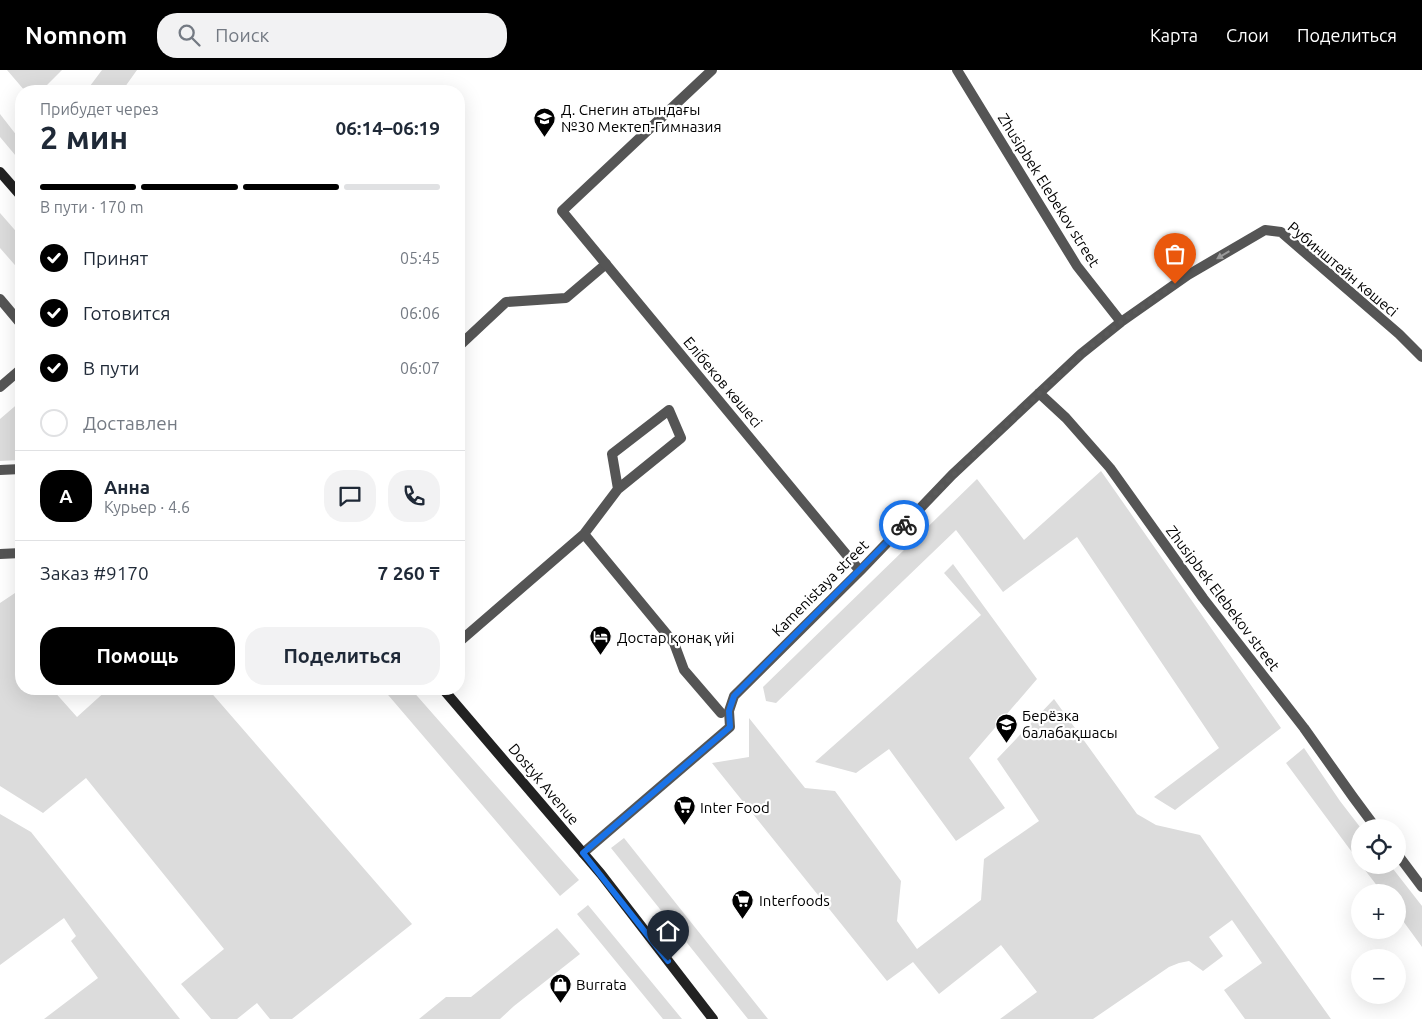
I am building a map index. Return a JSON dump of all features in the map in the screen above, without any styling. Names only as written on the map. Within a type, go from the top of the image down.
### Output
[{"type":"main road","points":[[0,172],[15,189]]},
{"type":"main road","name":"Dostyk Avenue","points":[[448,695],[583,853],[712,1019]]},
{"type":"street","name":"Елібеков көшесі","points":[[712,70],[562,211],[860,571]]},
{"type":"street","name":"Zhusipbek Elebekov street","points":[[957,70],[1077,266],[1121,322]]},
{"type":"street","name":"Kamenistaya street","points":[[583,853],[730,727],[729,711],[734,696],[860,571],[952,476],[1081,354],[1121,322],[1188,275],[1265,230]]},
{"type":"street","name":"Рубинштейн көшесі","points":[[1265,230],[1281,232],[1399,334],[1422,357]]},
{"type":"street","points":[[465,340],[506,302],[566,298],[606,264]]},
{"type":"street","points":[[0,299],[15,317]]},
{"type":"street","points":[[0,387],[15,374]]},
{"type":"street","name":"Zhusipbek Elebekov street","points":[[1039,393],[1066,418],[1110,468],[1203,598],[1304,728],[1369,819]]},
{"type":"street","points":[[465,637],[584,534],[618,489],[681,438],[669,410],[612,454],[618,489]]},
{"type":"street","points":[[0,470],[15,469]]},
{"type":"street","points":[[584,534],[674,643],[684,670],[721,712]]},
{"type":"street","points":[[0,554],[15,554]]},
{"type":"street","points":[[1406,865],[1422,886]]},
{"type":"shaded area","points":[[7,70],[62,70],[47,85],[20,85]]},
{"type":"shaded area","points":[[102,70],[137,70],[126,85],[91,85]]},
{"type":"shaded area","points":[[0,114],[15,133],[15,155],[0,137]]},
{"type":"shaded area","points":[[0,213],[15,230],[15,265],[0,248]]},
{"type":"shaded area","points":[[15,406],[15,460],[0,461],[0,419]]},
{"type":"shaded area","points":[[1101,471],[1281,728],[1175,810],[1154,797],[1219,748],[1077,537],[1003,592],[956,530],[776,703],[766,701],[763,687],[977,479],[1024,540]]},
{"type":"shaded area","points":[[953,564],[1037,679],[969,758],[1005,808],[956,841],[889,749],[856,773],[815,762],[981,615],[944,573]]},
{"type":"shaded area","points":[[15,593],[15,695],[57,695],[77,717],[101,695],[213,695],[412,924],[292,1019],[270,1019],[257,1003],[237,1019],[211,1019],[181,984],[224,949],[86,778],[43,813],[0,786],[0,603]]},
{"type":"shaded area","points":[[388,695],[416,695],[579,880],[560,896]]},
{"type":"shaded area","points":[[1054,699],[1137,814],[1156,825],[1200,835],[1331,1019],[1245,1019],[1224,990],[1262,963],[1232,920],[1209,937],[1223,956],[1203,971],[1189,961],[1169,967],[1093,1019],[1000,1019],[1037,992],[1001,945],[939,994],[913,962],[887,981],[712,763],[749,757],[749,718],[805,788],[835,791],[901,881],[897,921],[917,949],[981,900],[984,859],[1039,821],[997,759]]},
{"type":"shaded area","points":[[1304,748],[1354,819],[1351,819],[1351,851],[1286,763]]},
{"type":"shaded area","points":[[0,814],[31,832],[180,1019],[44,1019],[98,978],[71,941],[76,936],[64,918],[0,965]]},
{"type":"shaded area","points":[[624,838],[768,1019],[748,1019],[611,848]]},
{"type":"shaded area","points":[[1368,874],[1397,874],[1405,884],[1376,884]]},
{"type":"shaded area","points":[[1406,886],[1422,906],[1422,947],[1406,925]]},
{"type":"shaded area","points":[[588,905],[682,1019],[663,1019],[577,914]]},
{"type":"shaded area","points":[[557,928],[580,954],[500,1019],[419,1019],[446,997],[471,997]]},
{"type":"way so far","points":[[904,525],[952,476],[1081,354],[1121,322],[1175,284]]},
{"type":"place","name":"Д. Снегин атындағы №30 Мектеп-Гимназия","points":[[545,137]]},
{"type":"place","name":"Достар қонақ үйі","points":[[601,656]]},
{"type":"place","name":"Берёзка балабақшасы","points":[[1006,743]]},
{"type":"place","name":"Inter Food","points":[[684,826]]},
{"type":"place","name":"Interfoods","points":[[743,919]]},
{"type":"place","name":"Burrata","points":[[560,1003]]},
{"type":"route","points":[[668,961],[583,853],[730,727],[729,711],[734,696],[904,525]]}]
